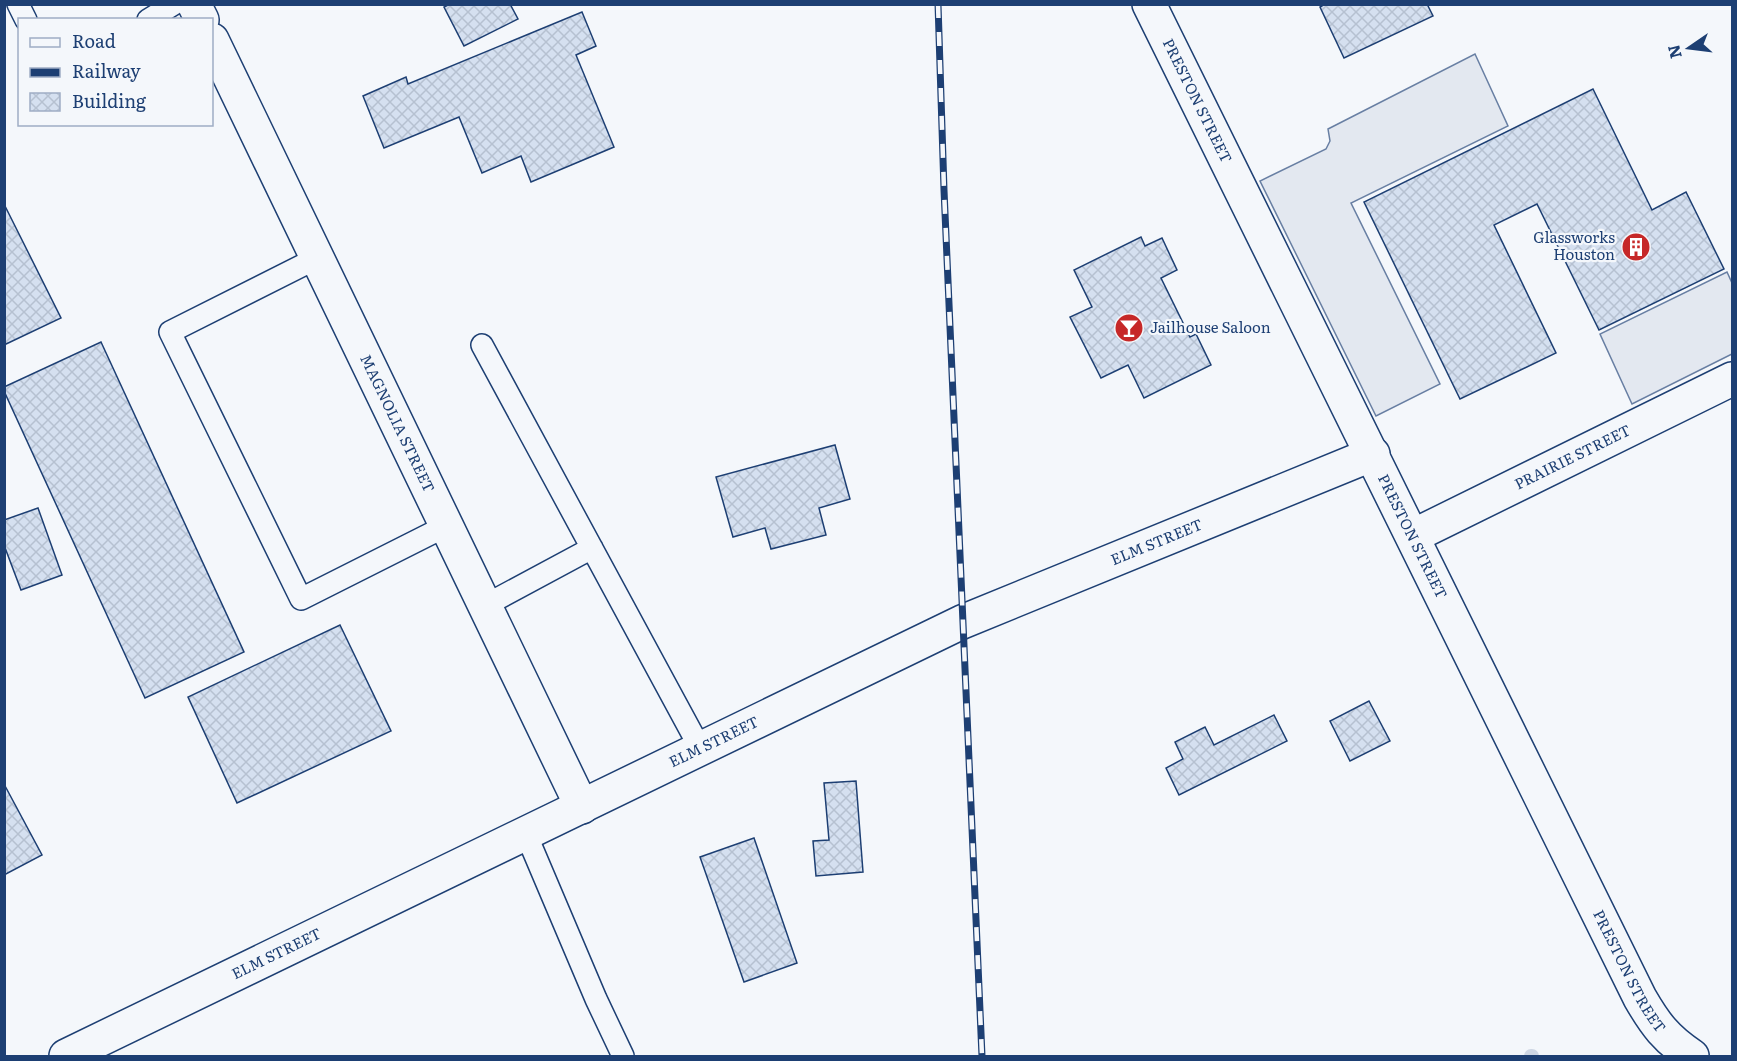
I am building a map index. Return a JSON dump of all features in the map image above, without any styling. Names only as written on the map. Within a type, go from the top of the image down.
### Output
[{"type":"street","points":[[194,4],[201,18]]},
{"type":"street","name":"PRESTON STREET","points":[[1149,4],[1640,998],[1655,1023],[1669,1039],[1692,1056]]},
{"type":"street","name":"MAGNOLIA STREET","points":[[213,42],[582,807]]},
{"type":"street","name":"PRAIRIE STREET","points":[[1413,536],[1732,379]]},
{"type":"street","name":"ELM STREET","points":[[66,1056],[962,622],[1373,454]]},
{"type":"lane","points":[[18,4],[25,18]]},
{"type":"lane","points":[[151,18],[174,4]]},
{"type":"lane","points":[[317,258],[170,332],[175,343],[301,599],[446,526]]},
{"type":"lane","points":[[482,345],[700,748]]},
{"type":"lane","points":[[484,606],[592,548]]},
{"type":"lane","points":[[526,834],[596,999],[623,1056]]},
{"type":"shaded area","points":[[1475,54],[1508,126],[1351,203],[1440,384],[1376,416],[1260,181],[1326,149],[1330,141],[1328,129]]},
{"type":"shaded area","points":[[1727,272],[1732,283],[1732,354],[1632,404],[1600,334]]},
{"type":"building","points":[[450,4],[510,4],[518,19],[464,46],[444,7]]},
{"type":"building","points":[[1325,4],[1427,4],[1433,16],[1344,58],[1320,7]]},
{"type":"building","points":[[582,12],[596,46],[576,55],[614,147],[531,182],[521,156],[482,173],[459,117],[384,148],[363,96],[406,77],[408,84]]},
{"type":"building","name":"Glassworks Houston","points":[[1593,89],[1652,210],[1686,192],[1724,269],[1599,330],[1537,204],[1494,225],[1556,353],[1460,399],[1364,202]]},
{"type":"building","points":[[4,204],[61,318],[4,345]]},
{"type":"building","points":[[1141,237],[1145,246],[1162,238],[1177,270],[1161,278],[1190,337],[1196,334],[1211,365],[1144,398],[1128,365],[1101,378],[1070,317],[1092,307],[1074,270]]},
{"type":"building","points":[[101,342],[244,652],[145,698],[4,391],[4,387]]},
{"type":"building","points":[[835,445],[850,499],[819,508],[826,535],[771,549],[765,528],[733,537],[716,477]]},
{"type":"building","points":[[38,508],[62,575],[21,590],[4,545],[4,520]]},
{"type":"building","points":[[340,625],[391,731],[237,803],[188,697]]},
{"type":"building","points":[[1369,701],[1390,741],[1350,761],[1330,721]]},
{"type":"building","points":[[1274,715],[1287,741],[1179,795],[1166,768],[1183,759],[1175,742],[1205,727],[1214,745]]},
{"type":"building","points":[[856,781],[863,872],[816,876],[813,841],[829,840],[824,783]]},
{"type":"building","points":[[4,784],[42,855],[4,875]]},
{"type":"building","points":[[754,838],[797,963],[744,982],[700,857]]},
{"type":"railway","points":[[938,4],[982,1056]]},
{"type":"place","name":"Glassworks Houston","points":[[1636,247]]},
{"type":"place","name":"Jailhouse Saloon","points":[[1129,328]]}]
